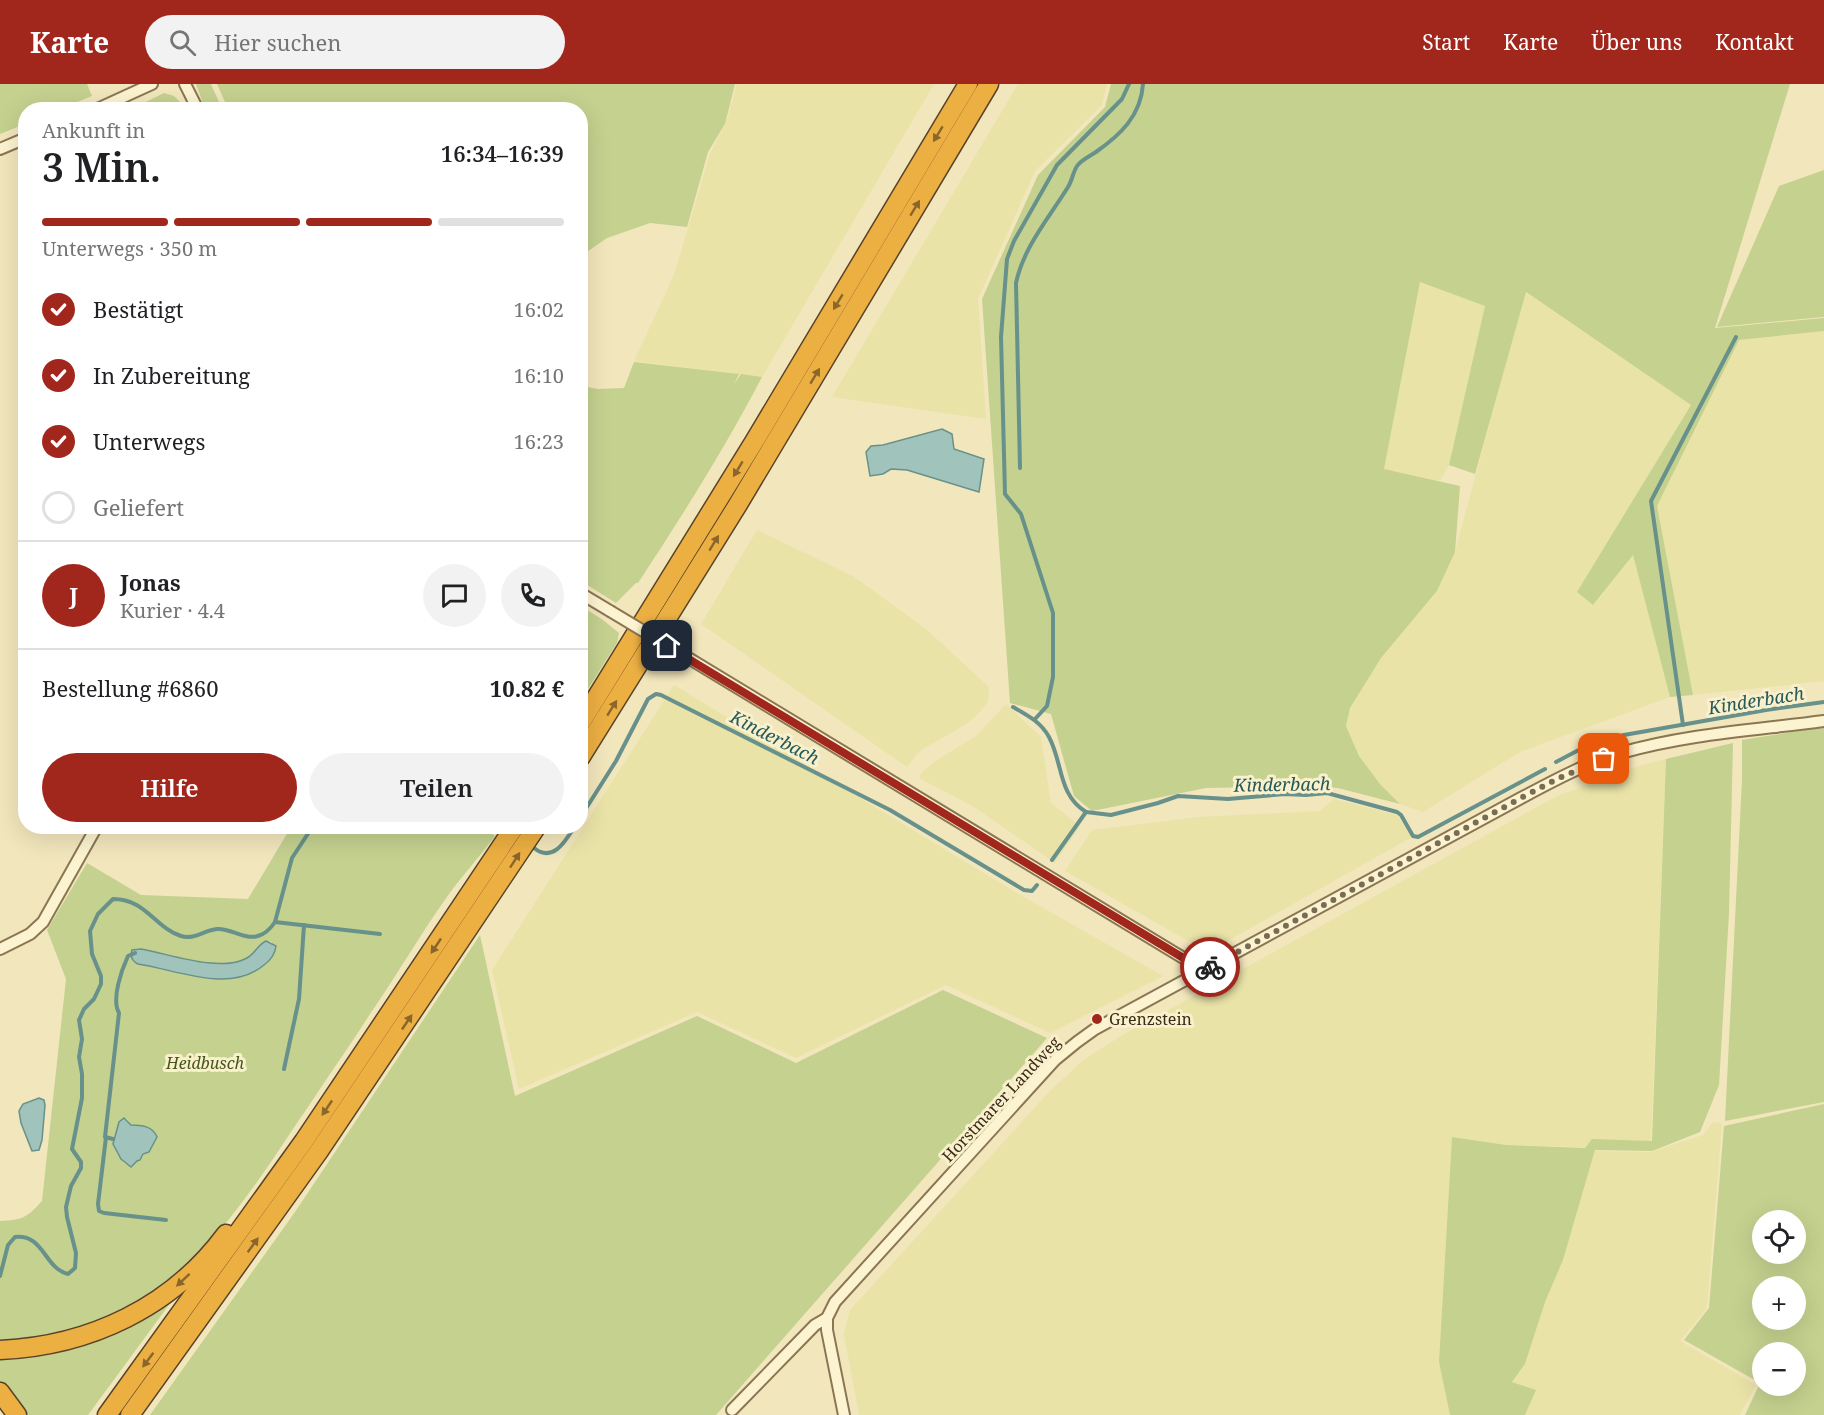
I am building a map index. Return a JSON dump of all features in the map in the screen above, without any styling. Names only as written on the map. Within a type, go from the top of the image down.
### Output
[{"type":"highway","points":[[588,711],[754,442],[968,84]]},
{"type":"highway","points":[[588,745],[767,457],[989,84]]},
{"type":"highway","points":[[107,1415],[304,1141],[510,834]]},
{"type":"highway","points":[[130,1415],[375,1071],[532,834]]},
{"type":"highway","points":[[0,1350],[31,1348],[72,1340],[105,1328],[156,1301],[210,1253],[252,1197],[304,1141]]},
{"type":"highway","points":[[139,1415],[195,1326]]},
{"type":"highway","points":[[0,1392],[17,1415]]},
{"type":"street","points":[[113,102],[152,84]]},
{"type":"street","points":[[185,84],[194,102]]},
{"type":"street","points":[[0,149],[18,141]]},
{"type":"street","points":[[588,598],[1185,959],[1195,975]]},
{"type":"street","name":"Horstmarer Landweg","points":[[732,1410],[815,1325],[827,1318],[836,1302],[1055,1060],[1095,1029],[1521,798],[1588,765],[1620,753],[1660,743],[1824,721]]},
{"type":"street","points":[[0,949],[30,934],[43,922],[92,834]]},
{"type":"street","points":[[827,1318],[827,1330],[844,1415]]},
{"type":"shaded area","points":[[737,84],[934,84],[762,377],[634,361],[674,275],[710,154],[726,123]]},
{"type":"shaded area","points":[[1018,84],[1107,84],[1102,105],[1035,171],[978,299],[986,419],[832,397]]},
{"type":"shaded area","points":[[1420,282],[1485,306],[1449,465],[1440,481],[1384,469]]},
{"type":"shaded area","points":[[1525,292],[1691,405],[1578,592],[1594,605],[1633,555],[1670,697],[1520,752],[1423,812],[1400,804],[1380,784],[1359,756],[1346,726],[1350,708],[1381,658],[1437,592],[1455,552]]},
{"type":"shaded area","points":[[1824,331],[1824,681],[1693,695],[1657,506],[1739,340]]},
{"type":"shaded area","points":[[757,530],[853,576],[926,629],[989,687],[988,701],[981,711],[968,723],[923,749],[907,767],[701,624]]},
{"type":"shaded area","points":[[674,685],[1015,892],[1163,976],[1050,1033],[946,985],[796,1058],[697,1012],[519,1089],[492,970],[579,834],[588,834],[588,820]]},
{"type":"shaded area","points":[[1006,704],[1041,737],[1051,803],[1080,826],[1055,863],[974,807],[919,778],[922,772],[934,762],[976,736]]},
{"type":"shaded area","points":[[1666,759],[1651,1141],[1592,1139],[1585,1147],[1506,1145],[1452,1137],[1439,1362],[1450,1415],[859,1415],[844,1334],[850,1310],[1048,1093],[1083,1060],[1121,1036],[1557,796],[1635,767]]},
{"type":"shaded area","points":[[1334,799],[1397,815],[1412,837],[1208,952],[1065,871],[1092,830],[1198,817],[1319,811]]},
{"type":"shaded area","points":[[1713,1122],[1722,1123],[1707,1308],[1680,1341],[1752,1383],[1752,1392],[1740,1415],[1525,1415],[1536,1390],[1512,1383],[1525,1364],[1545,1302],[1563,1260],[1595,1151],[1651,1152],[1703,1135]]},
{"type":"green space","points":[[0,84],[87,84],[92,96],[77,102],[18,102],[18,127],[0,134]]},
{"type":"green space","points":[[196,84],[211,84],[219,102],[202,102]]},
{"type":"green space","points":[[217,84],[735,84],[725,124],[708,152],[687,227],[650,223],[607,238],[588,251],[588,102],[225,102]]},
{"type":"green space","points":[[1111,84],[1790,84],[1715,328],[1824,318],[1824,331],[1739,340],[1657,506],[1693,695],[1670,697],[1633,555],[1593,605],[1577,592],[1691,405],[1526,292],[1475,474],[1449,465],[1485,306],[1420,282],[1384,469],[1460,486],[1455,552],[1437,591],[1381,658],[1350,708],[1346,726],[1359,756],[1380,784],[1400,804],[1338,788],[1310,786],[1206,788],[1092,811],[1074,796],[1051,714],[1010,703],[982,299],[1038,175],[1105,107]]},
{"type":"green space","points":[[164,93],[174,96],[180,102],[146,102]]},
{"type":"green space","points":[[1824,170],[1824,317],[1717,327],[1779,186]]},
{"type":"green space","points":[[634,362],[739,374],[734,384],[741,374],[762,377],[718,456],[638,583],[616,603],[588,585],[588,387],[624,388]]},
{"type":"green space","points":[[588,610],[619,633],[617,643],[588,689]]},
{"type":"green space","points":[[1824,727],[1824,1102],[1725,1121],[1742,740]]},
{"type":"green space","points":[[1733,743],[1729,913],[1719,1085],[1700,1132],[1652,1151],[1595,1150],[1563,1260],[1545,1302],[1525,1364],[1512,1382],[1536,1390],[1525,1415],[1450,1415],[1439,1362],[1452,1137],[1506,1145],[1585,1148],[1592,1139],[1652,1141],[1666,759]]},
{"type":"green space","name":"Heidbusch","points":[[287,834],[492,834],[495,836],[442,904],[281,1148],[209,1243],[168,1281],[150,1294],[110,1316],[45,1336],[0,1340],[0,1221],[24,1217],[42,1201],[66,979],[47,930],[87,863],[141,895],[248,899]],"holes":[[[266,941],[272,942],[270,960],[254,971],[222,978],[206,978],[138,964],[131,956],[132,950],[141,949],[194,961],[234,963],[254,953]],[[127,1119],[131,1125],[136,1125],[152,1147],[135,1163],[125,1164],[117,1153],[115,1140],[119,1122]]]},
{"type":"green space","points":[[480,935],[515,1096],[697,1016],[796,1063],[943,990],[1047,1038],[716,1415],[150,1415],[295,1212]]},
{"type":"green space","points":[[1824,1104],[1824,1415],[1745,1415],[1754,1396],[1806,1396],[1806,1342],[1752,1342],[1752,1378],[1684,1340],[1709,1308],[1724,1126]]},
{"type":"green space","points":[[174,1298],[88,1415],[24,1415],[0,1384],[0,1355]]},
{"type":"water","points":[[942,429],[952,434],[954,449],[984,459],[979,492],[907,470],[891,469],[883,474],[870,476],[866,452],[871,446],[883,445]]},
{"type":"water","points":[[266,941],[276,946],[271,959],[250,974],[235,978],[219,979],[186,975],[138,964],[131,956],[132,950],[141,949],[194,961],[234,963],[254,953]]},
{"type":"water","points":[[39,1098],[44,1100],[45,1105],[42,1140],[39,1150],[32,1151],[21,1123],[19,1111],[23,1104]]},
{"type":"water","points":[[124,1118],[131,1125],[150,1128],[157,1137],[149,1152],[143,1154],[140,1160],[131,1167],[121,1159],[113,1144],[119,1122]]},
{"type":"waterway","points":[[1035,719],[1047,706],[1053,677],[1053,613],[1021,514],[1005,494],[1001,337],[1007,259],[1014,241],[1057,165],[1122,99],[1129,84]]},
{"type":"waterway","points":[[1020,468],[1016,283],[1020,270],[1031,245],[1069,185],[1077,166],[1113,139],[1128,124],[1138,106],[1143,84]]},
{"type":"waterway","points":[[1683,725],[1651,501],[1736,337]]},
{"type":"waterway","name":"Kinderbach","points":[[588,805],[616,761],[648,699],[656,694],[890,810],[1024,890],[1032,891],[1037,885]]},
{"type":"waterway","name":"Kinderbach","points":[[1556,762],[1592,743],[1624,735],[1824,702]]},
{"type":"waterway","points":[[1013,707],[1033,719],[1046,732],[1070,797],[1086,812]]},
{"type":"waterway","name":"Kinderbach","points":[[1052,860],[1086,812],[1111,815],[1178,796],[1228,799],[1327,793],[1397,812],[1413,836],[1418,837],[1545,769]]},
{"type":"waterway","name":"Kinderbach","points":[[0,1276],[8,1245],[15,1237],[25,1237],[32,1241],[60,1271],[68,1274],[75,1268],[76,1253],[66,1207],[71,1186],[81,1168],[81,1162],[72,1149],[82,1098],[79,1057],[82,1039],[79,1020],[84,1009],[94,999],[101,984],[101,976],[92,954],[90,931],[98,914],[113,899],[124,900],[142,908],[172,932],[181,936],[191,937],[217,929],[253,937],[261,935],[275,922],[292,858],[308,834]]},
{"type":"waterway","name":"Kinderbach","points":[[534,848],[541,852],[553,852],[563,844],[570,834]]},
{"type":"waterway","points":[[275,922],[380,934]]},
{"type":"waterway","points":[[284,1069],[299,999],[304,925]]},
{"type":"waterway","points":[[113,1139],[105,1137],[119,1013],[116,1000],[120,976],[128,956],[135,953]]},
{"type":"waterway","points":[[106,1137],[99,1211],[166,1220]]},
{"type":"way so far","points":[[1210,967],[1521,798],[1559,778],[1604,759]]},
{"type":"place","name":"Grenzstein","points":[[1097,1019]]},
{"type":"route","points":[[667,646],[1185,959],[1195,975],[1210,967]]}]
